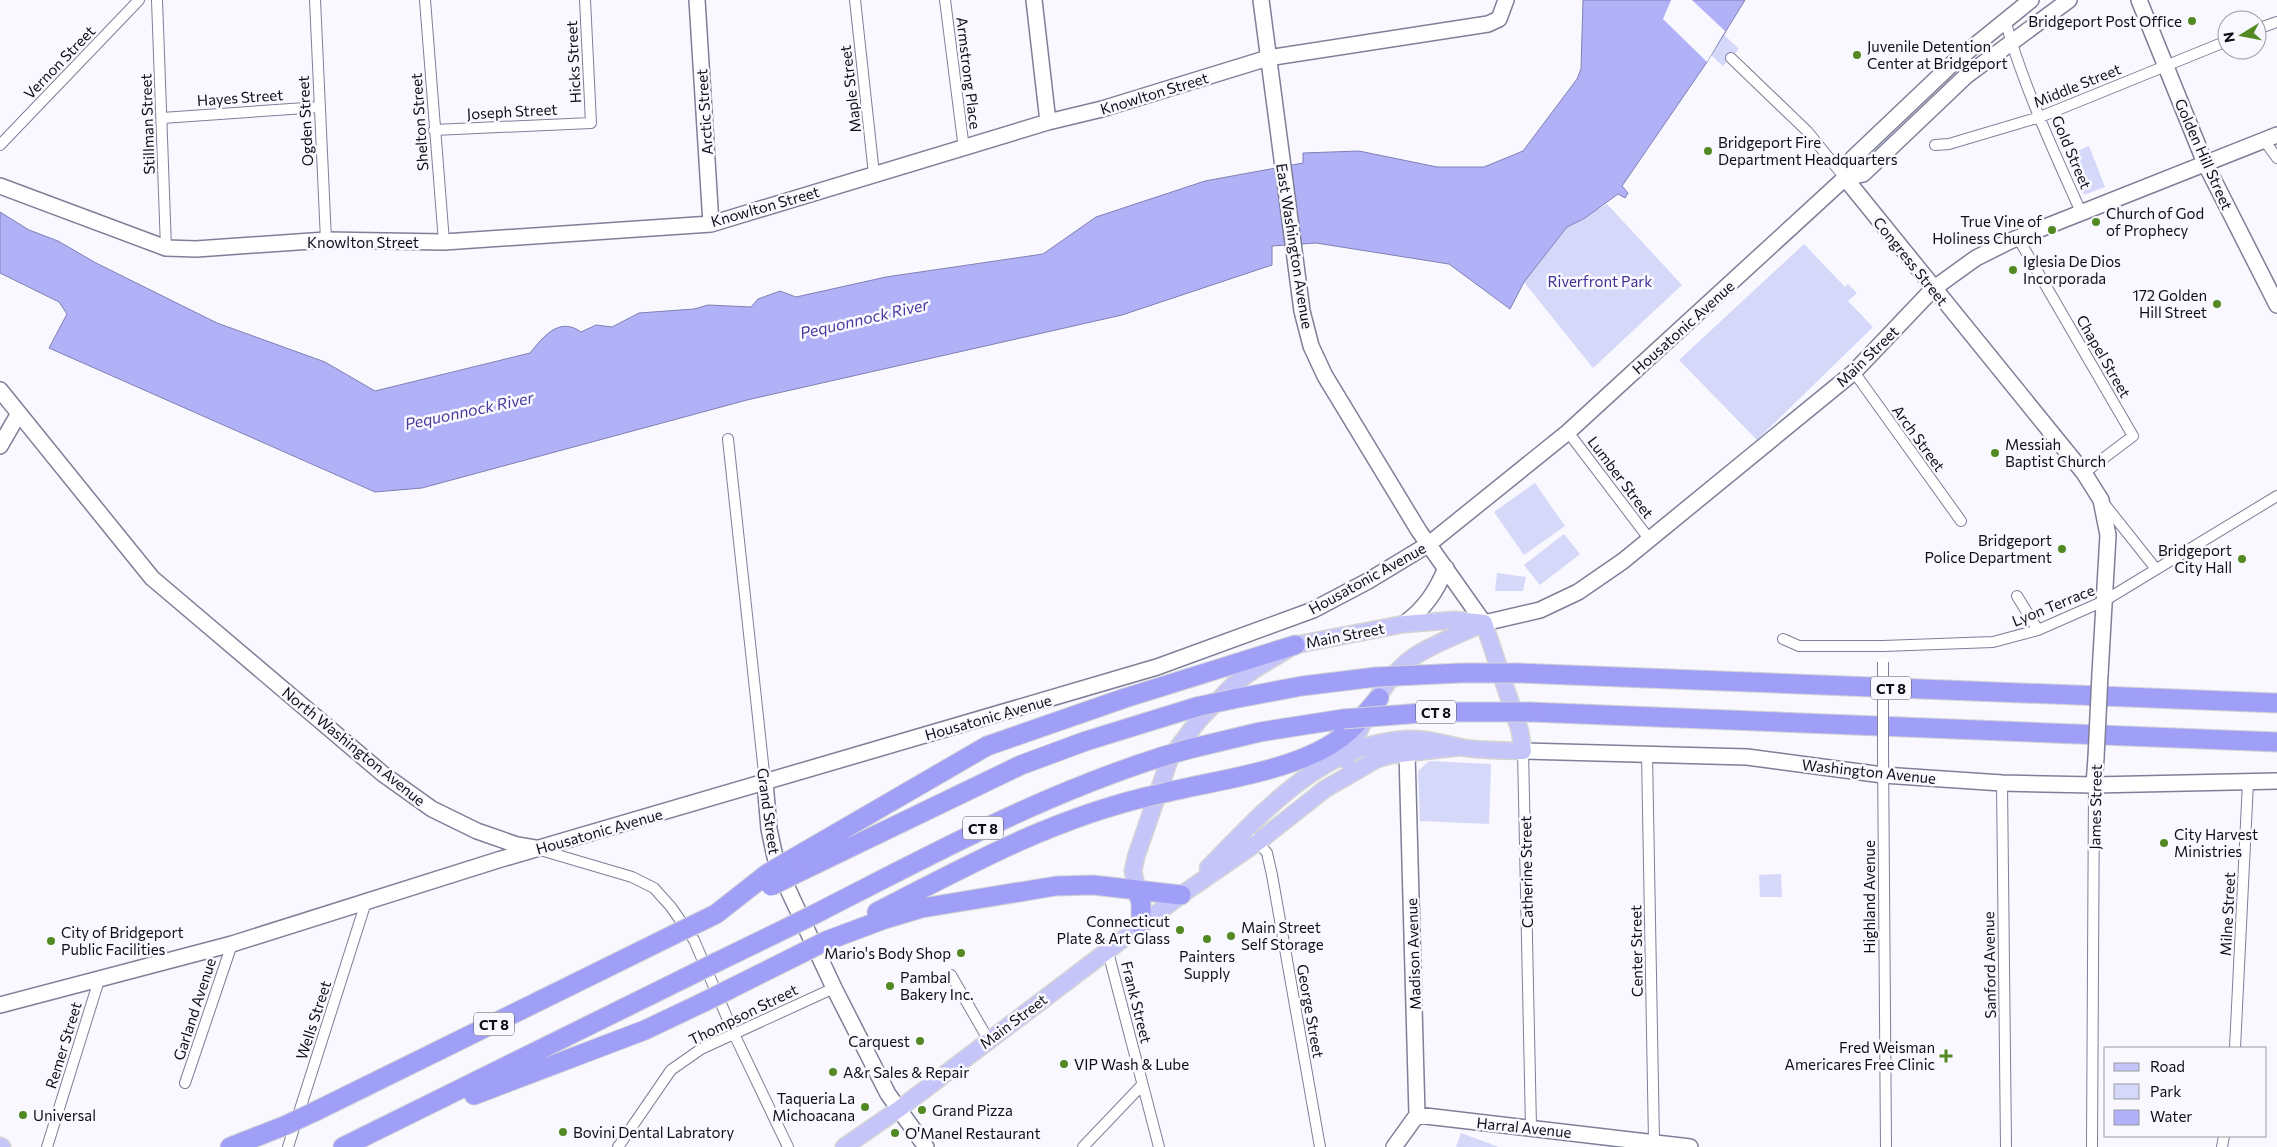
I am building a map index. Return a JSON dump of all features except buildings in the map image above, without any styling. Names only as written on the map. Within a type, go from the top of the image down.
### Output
[{"type":"highway","points":[[790,869],[987,746],[1125,698],[1295,645]]},
{"type":"highway","name":"CT 8","points":[[230,1147],[314,1112],[716,914],[769,880],[790,869],[1021,765],[1086,741],[1196,707],[1302,686],[1376,677],[1461,672],[2273,703]]},
{"type":"highway","points":[[383,1128],[645,1030],[826,941],[862,920],[1037,832],[1090,812],[1286,764],[1311,755],[1345,734],[1379,698]]},
{"type":"highway","name":"CT 8","points":[[343,1147],[1007,817],[1089,782],[1161,757],[1260,732],[1343,719],[1436,712],[1530,712],[2277,742]]},
{"type":"highway","points":[[826,941],[909,912],[1014,892],[1080,884],[1181,895]]},
{"type":"highway","points":[[1137,890],[1141,904],[1141,925]]},
{"type":"main road","name":"Arctic Street","points":[[697,0],[711,224]]},
{"type":"main road","points":[[1034,0],[1048,122]]},
{"type":"main road","name":"East Washington Avenue","points":[[1261,0],[1302,311],[1311,346],[1325,376],[1419,531],[1484,623]]},
{"type":"main road","name":"Knowlton Street","points":[[0,186],[166,248],[196,249],[326,240],[444,242],[711,224],[874,174],[964,149],[1048,122],[1102,110],[1268,58],[1488,24],[1499,19],[1506,0]]},
{"type":"main road","points":[[1845,178],[1853,158],[1952,64],[2030,0]]},
{"type":"main road","points":[[1845,178],[1863,174],[1966,76],[2069,0]]},
{"type":"main road","name":"Golden Hill Street","points":[[2139,0],[2205,163],[2277,305]]},
{"type":"main road","name":"Main Street","points":[[1325,789],[1345,764],[1390,678],[1413,658],[1484,623],[1540,610],[1578,592],[1650,540],[1854,372],[1933,289],[1976,258],[2081,212],[2271,137]]},
{"type":"main road","name":"Congress Street","points":[[1845,178],[1933,289],[2084,472]]},
{"type":"main road","name":"Housatonic Avenue","points":[[0,1005],[232,944],[537,849],[1157,667],[1249,635],[1313,610],[1368,581],[1429,544],[1568,432],[1845,178]]},
{"type":"main road","name":"North Washington Avenue","points":[[0,390],[152,578],[376,768],[432,810],[477,831],[517,845],[537,849]]},
{"type":"main road","points":[[0,446],[18,414]]},
{"type":"main road","name":"James Street","points":[[2084,472],[2101,500],[2108,536],[2094,784]]},
{"type":"main road","name":"Main Street","points":[[1404,624],[1419,612],[1436,592],[1446,568]]},
{"type":"main road","name":"Main Street","points":[[1137,890],[1133,871],[1136,857],[1170,758],[1198,721],[1234,684],[1295,645],[1404,624],[1455,620],[1484,623]]},
{"type":"main road","name":"Catherine Street","points":[[1484,623],[1520,731],[1523,751]]},
{"type":"main road","name":"Main Street","points":[[1181,895],[1247,828],[1306,775],[1330,761],[1379,744],[1407,746]]},
{"type":"main road","name":"Main Street","points":[[844,1147],[898,1109],[988,1039],[1108,952],[1181,895],[1258,842],[1325,789],[1377,759],[1407,746]]},
{"type":"main road","name":"Washington Avenue","points":[[1407,746],[1747,757],[1883,775],[2002,783],[2094,784],[2277,781]]},
{"type":"main road","name":"Madison Avenue","points":[[1407,746],[1417,1115]]},
{"type":"main road","name":"Grand Street","points":[[765,782],[769,829],[775,857],[834,988],[888,1094],[926,1147]]},
{"type":"main road","points":[[1394,1147],[1417,1115]]},
{"type":"main road","name":"Harral Avenue","points":[[1417,1115],[1531,1127],[1653,1145],[1690,1147]]},
{"type":"street","name":"Vernon Street","points":[[0,146],[139,0]]},
{"type":"street","name":"Stillman Street","points":[[157,0],[166,248]]},
{"type":"street","name":"Ogden Street","points":[[315,0],[326,240]]},
{"type":"street","name":"Shelton Street","points":[[425,0],[444,242]]},
{"type":"street","name":"Hicks Street","points":[[585,0],[591,123]]},
{"type":"street","name":"Maple Street","points":[[854,0],[874,174]]},
{"type":"street","name":"Armstrong Place","points":[[945,0],[964,149]]},
{"type":"street","name":"Gold Street","points":[[2005,20],[2040,117],[2081,212]]},
{"type":"street","name":"Middle Street","points":[[1935,145],[1949,144],[2040,117],[2217,45]]},
{"type":"street","name":"Congress Street","points":[[1731,58],[1807,131],[1845,178]]},
{"type":"street","name":"Hayes Street","points":[[162,118],[320,107]]},
{"type":"street","name":"Joseph Street","points":[[434,130],[591,123]]},
{"type":"street","points":[[2271,137],[2277,158]]},
{"type":"street","name":"Chapel Street","points":[[2018,238],[2133,436],[2084,472]]},
{"type":"street","name":"Arch Street","points":[[1854,372],[1961,521]]},
{"type":"street","name":"Lumber Street","points":[[1568,432],[1650,540]]},
{"type":"street","name":"Grand Street","points":[[728,439],[765,782]]},
{"type":"street","name":"Lyon Terrace","points":[[1783,639],[1799,646],[1883,646],[1994,642],[2038,630],[2104,601],[2277,496]]},
{"type":"street","points":[[2101,500],[2156,570]]},
{"type":"street","points":[[2017,596],[2038,630]]},
{"type":"street","name":"Highland Avenue","points":[[1883,646],[1886,1147]]},
{"type":"street","name":"Catherine Street","points":[[1523,751],[1531,1127]]},
{"type":"street","name":"Center Street","points":[[1647,754],[1653,1145]]},
{"type":"street","name":"Milne Street","points":[[2234,1047],[2248,782]]},
{"type":"street","name":"Sanford Avenue","points":[[2002,783],[2006,1147]]},
{"type":"street","name":"James Street","points":[[2092,1147],[2094,784]]},
{"type":"street","name":"George Street","points":[[1247,828],[1267,854],[1320,1147]]},
{"type":"street","name":"North Washington Avenue","points":[[537,849],[632,877],[654,888],[694,940],[734,1034],[788,1147]]},
{"type":"street","name":"Wells Street","points":[[288,1147],[366,902]]},
{"type":"street","name":"Garland Avenue","points":[[185,1083],[232,944]]},
{"type":"street","name":"Frank Street","points":[[1108,952],[1159,1147]]},
{"type":"street","points":[[951,975],[988,1039]]},
{"type":"street","name":"Remer Street","points":[[47,1147],[99,980]]},
{"type":"street","name":"Thompson Street","points":[[618,1147],[671,1070],[701,1049],[834,988]]},
{"type":"street","points":[[1083,1147],[1142,1085]]},
{"type":"green space","points":[[1687,0],[1739,49],[1723,66],[1667,15]]},
{"type":"green space","points":[[2089,146],[2105,187],[2084,195],[2068,155]]},
{"type":"green space","name":"Riverfront Park","points":[[1607,204],[1682,285],[1593,368],[1524,282],[1567,227]]},
{"type":"green space","points":[[1804,244],[1845,287],[1848,284],[1857,293],[1848,301],[1873,327],[1757,440],[1679,360]]},
{"type":"green space","points":[[1535,483],[1565,526],[1524,555],[1494,512]]},
{"type":"green space","points":[[1564,534],[1580,554],[1540,585],[1524,565]]},
{"type":"green space","points":[[1497,573],[1526,577],[1523,591],[1495,591]]},
{"type":"green space","points":[[1429,761],[1491,764],[1489,824],[1420,821],[1418,771]]},
{"type":"green space","points":[[1781,874],[1782,897],[1760,897],[1759,875]]},
{"type":"green space","points":[[1461,1133],[1499,1147],[1456,1147]]},
{"type":"water","name":"Pequonnock River","points":[[1583,0],[1745,0],[1707,62],[1622,186],[1628,193],[1625,198],[1618,194],[1585,218],[1567,227],[1524,282],[1510,309],[1449,264],[1316,243],[1272,246],[1272,265],[1122,315],[747,400],[422,488],[375,492],[49,348],[67,314],[59,302],[0,273],[0,212],[29,230],[58,241],[96,263],[217,323],[325,362],[375,391],[530,353],[546,335],[559,327],[566,326],[581,332],[596,325],[612,327],[639,313],[694,309],[708,305],[751,307],[758,299],[780,291],[796,297],[886,277],[1043,254],[1096,217],[1205,181],[1303,163],[1303,153],[1359,151],[1437,167],[1484,167],[1523,151],[1577,79],[1581,69]]},
{"type":"pier","points":[[1671,0],[1692,0],[1725,31],[1707,62],[1663,19]]},
{"type":"place","name":"Bridgeport Post Office","points":[[2192,21]]},
{"type":"place","name":"Juvenile Detention Center at Bridgeport","points":[[1857,55]]},
{"type":"place","name":"Bridgeport Fire Department Headquarters","points":[[1708,151]]},
{"type":"place","name":"Church of God of Prophecy","points":[[2096,222]]},
{"type":"place","name":"True Vine of Holiness Church","points":[[2052,230]]},
{"type":"place","name":"Iglesia De Dios Incorporada","points":[[2013,270]]},
{"type":"place","name":"172 Golden Hill Street","points":[[2217,304]]},
{"type":"place","name":"Messiah Baptist Church","points":[[1995,453]]},
{"type":"place","name":"Bridgeport Police Department","points":[[2062,549]]},
{"type":"place","name":"Bridgeport City Hall","points":[[2242,559]]},
{"type":"place","name":"City Harvest Ministries","points":[[2164,843]]},
{"type":"place","name":"Connecticut Plate & Art Glass","points":[[1180,930]]},
{"type":"place","name":"Main Street Self Storage","points":[[1231,936]]},
{"type":"place","name":"Painters Supply","points":[[1207,939]]},
{"type":"place","name":"City of Bridgeport Public Facilities","points":[[51,941]]},
{"type":"place","name":"Mario's Body Shop","points":[[961,953]]},
{"type":"place","name":"Pambal Bakery Inc.","points":[[890,986]]},
{"type":"place","name":"Carquest","points":[[920,1041]]},
{"type":"place","name":"Fred Weisman Americares Free Clinic","points":[[1946,1056]]},
{"type":"place","name":"VIP Wash & Lube","points":[[1064,1064]]},
{"type":"place","name":"A&r Sales & Repair","points":[[833,1072]]},
{"type":"place","name":"Taqueria La Michoacana","points":[[865,1107]]},
{"type":"place","name":"Grand Pizza","points":[[922,1110]]},
{"type":"place","name":"Universal","points":[[23,1115]]},
{"type":"place","name":"Bovini Dental Labratory","points":[[563,1132]]},
{"type":"place","name":"O'Manel Restaurant","points":[[895,1133]]}]
